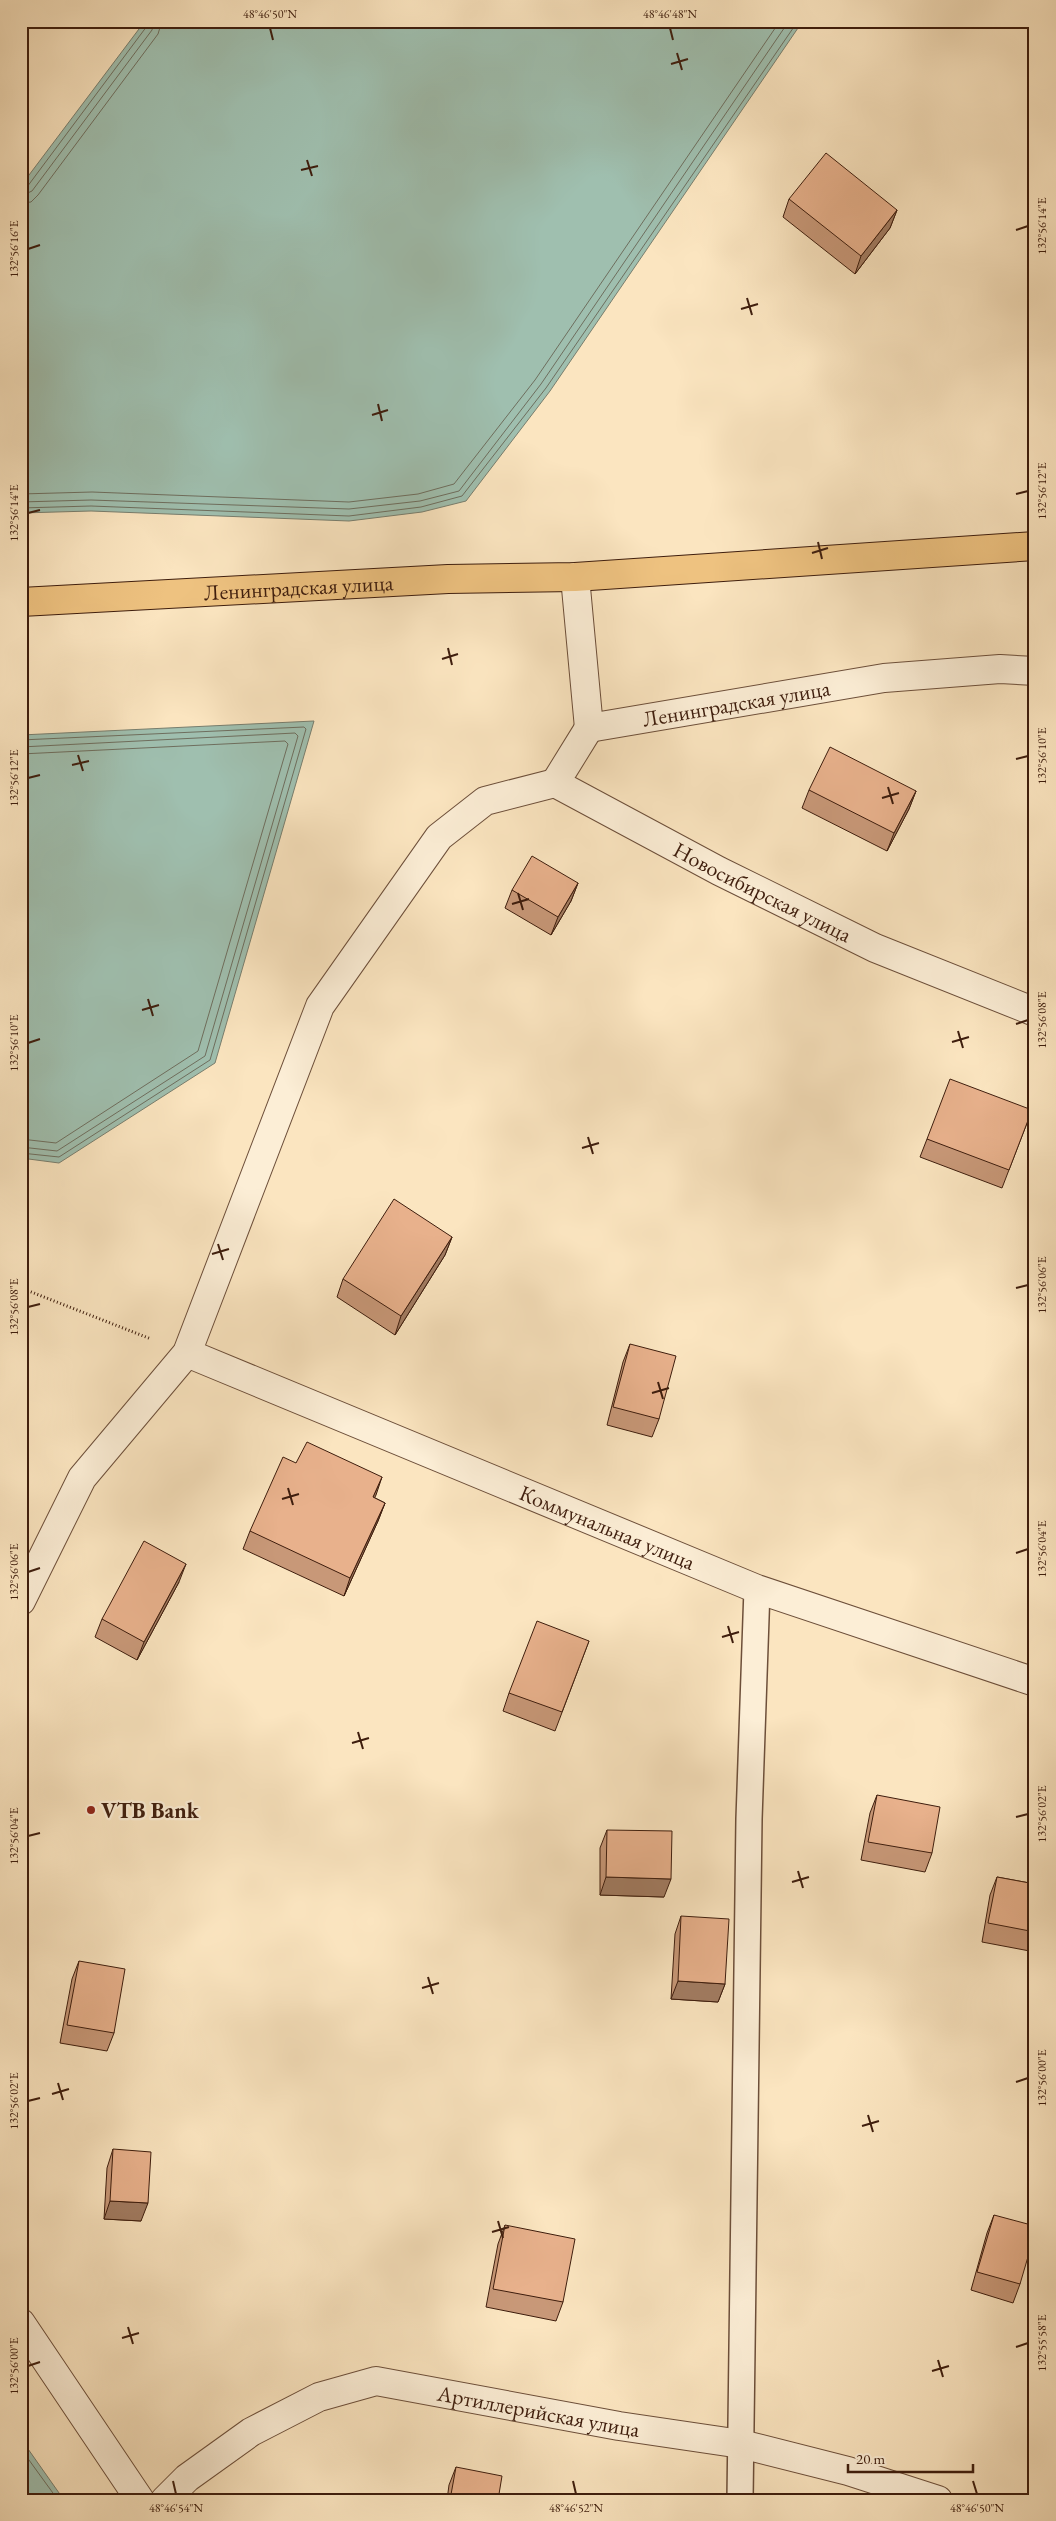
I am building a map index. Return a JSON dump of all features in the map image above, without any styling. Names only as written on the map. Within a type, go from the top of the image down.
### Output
[{"type":"main road","name":"Ленинградская улица","points":[[21,602],[448,579],[575,576],[1035,546]]},
{"type":"street","points":[[21,1601],[82,1478],[188,1353],[320,1006],[439,837],[485,801],[555,783],[589,728],[575,576]]},
{"type":"street","name":"Ленинградская улица","points":[[589,728],[884,678],[1000,669],[1035,671]]},
{"type":"street","name":"Новосибирская улица","points":[[555,783],[719,870],[875,948],[1035,1012]]},
{"type":"street","name":"Коммунальная улица","points":[[188,1353],[757,1589],[1035,1682]]},
{"type":"street","points":[[21,2323],[140,2500]]},
{"type":"street","name":"Артиллерийская улица","points":[[165,2500],[187,2478],[251,2432],[319,2397],[376,2381],[619,2426],[741,2444],[848,2471],[938,2500]]},
{"type":"lane","points":[[740,2500],[749,1819],[757,1589]]},
{"type":"path","points":[[21,1288],[188,1353]]},
{"type":"water","points":[[145,21],[806,21],[798,28],[550,391],[466,501],[422,512],[349,521],[91,511],[21,513],[21,189],[26,179]]},
{"type":"water","points":[[314,721],[215,1063],[59,1163],[21,1158],[21,735]]},
{"type":"water","points":[[21,2439],[64,2500],[21,2500]]},
{"type":"building","points":[[826,153],[897,210],[861,256],[789,199]]},
{"type":"building","points":[[830,747],[916,791],[894,833],[809,790]]},
{"type":"building","points":[[532,856],[578,883],[558,917],[512,890]]},
{"type":"building","points":[[950,1079],[1032,1110],[1009,1170],[927,1139]]},
{"type":"building","points":[[394,1199],[452,1237],[401,1316],[343,1279]]},
{"type":"building","points":[[630,1344],[676,1356],[659,1419],[613,1407]]},
{"type":"building","points":[[307,1442],[382,1477],[373,1497],[385,1503],[350,1578],[250,1531],[283,1457],[296,1463]]},
{"type":"building","points":[[144,1541],[186,1564],[144,1642],[102,1619]]},
{"type":"building","points":[[537,1621],[589,1641],[562,1712],[509,1693]]},
{"type":"building","points":[[877,1795],[940,1807],[932,1853],[868,1842]]},
{"type":"building","points":[[607,1830],[672,1831],[671,1879],[606,1877]]},
{"type":"building","points":[[997,1877],[1035,1884],[1035,1932],[988,1923]]},
{"type":"building","points":[[681,1916],[729,1919],[725,1984],[678,1981]]},
{"type":"building","points":[[79,1961],[125,1969],[114,2033],[67,2025]]},
{"type":"building","points":[[113,2149],[151,2152],[148,2203],[110,2201]]},
{"type":"building","points":[[994,2215],[1035,2226],[1035,2233],[1020,2284],[977,2272]]},
{"type":"building","points":[[505,2225],[575,2239],[563,2302],[493,2289]]},
{"type":"building","points":[[456,2467],[502,2476],[498,2500],[450,2500]]},
{"type":"place","name":"VTB Bank","points":[[91,1810]]}]
